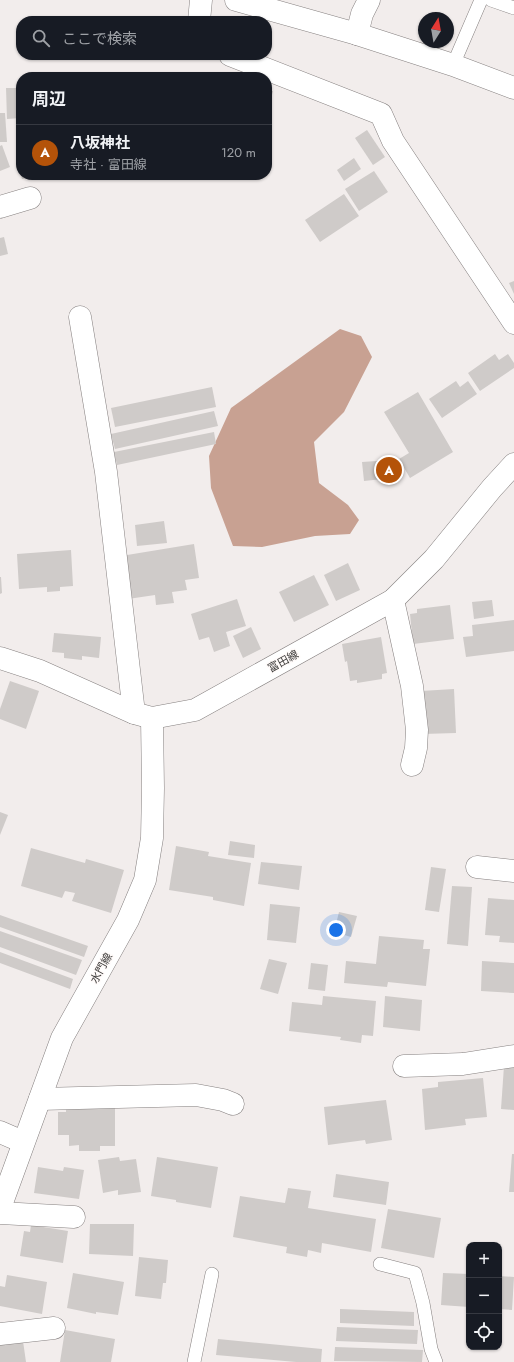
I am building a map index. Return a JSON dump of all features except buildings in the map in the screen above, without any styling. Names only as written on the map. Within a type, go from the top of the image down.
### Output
[{"type":"street","points":[[199,16],[201,0]]},
{"type":"street","points":[[238,0],[357,34],[454,65],[514,88]]},
{"type":"street","points":[[357,34],[362,14],[369,0]]},
{"type":"street","points":[[243,60],[381,114],[393,141],[514,323]]},
{"type":"street","points":[[0,207],[30,198]]},
{"type":"street","name":"水門線","points":[[0,1208],[62,1038],[128,920],[145,880],[152,838],[153,788],[143,715],[106,472],[80,317]]},
{"type":"street","name":"富田線","points":[[143,715],[195,710],[393,600],[434,559],[492,488],[514,464]]},
{"type":"street","points":[[393,600],[412,686],[417,730],[416,748],[412,765]]},
{"type":"street","points":[[0,658],[40,670],[143,715]]},
{"type":"street","points":[[477,867],[514,871]]},
{"type":"street","points":[[404,1066],[463,1064],[514,1056]]},
{"type":"street","points":[[40,1099],[196,1095],[223,1100],[233,1104]]},
{"type":"street","points":[[0,1132],[23,1142]]},
{"type":"street","points":[[0,1213],[74,1217]]},
{"type":"street","points":[[0,1334],[54,1328]]},
{"type":"lane","points":[[454,65],[482,0]]},
{"type":"lane","points":[[491,0],[514,8]]},
{"type":"lane","points":[[380,1264],[415,1273],[423,1303],[431,1349],[436,1362]]},
{"type":"lane","points":[[194,1362],[212,1274]]},
{"type":"shaded area","points":[[340,329],[361,336],[372,357],[344,412],[314,442],[319,483],[348,505],[359,520],[350,534],[315,536],[262,547],[233,546],[211,488],[209,456],[231,408]]},
{"type":"place","name":"八坂神社","points":[[389,470]]}]
